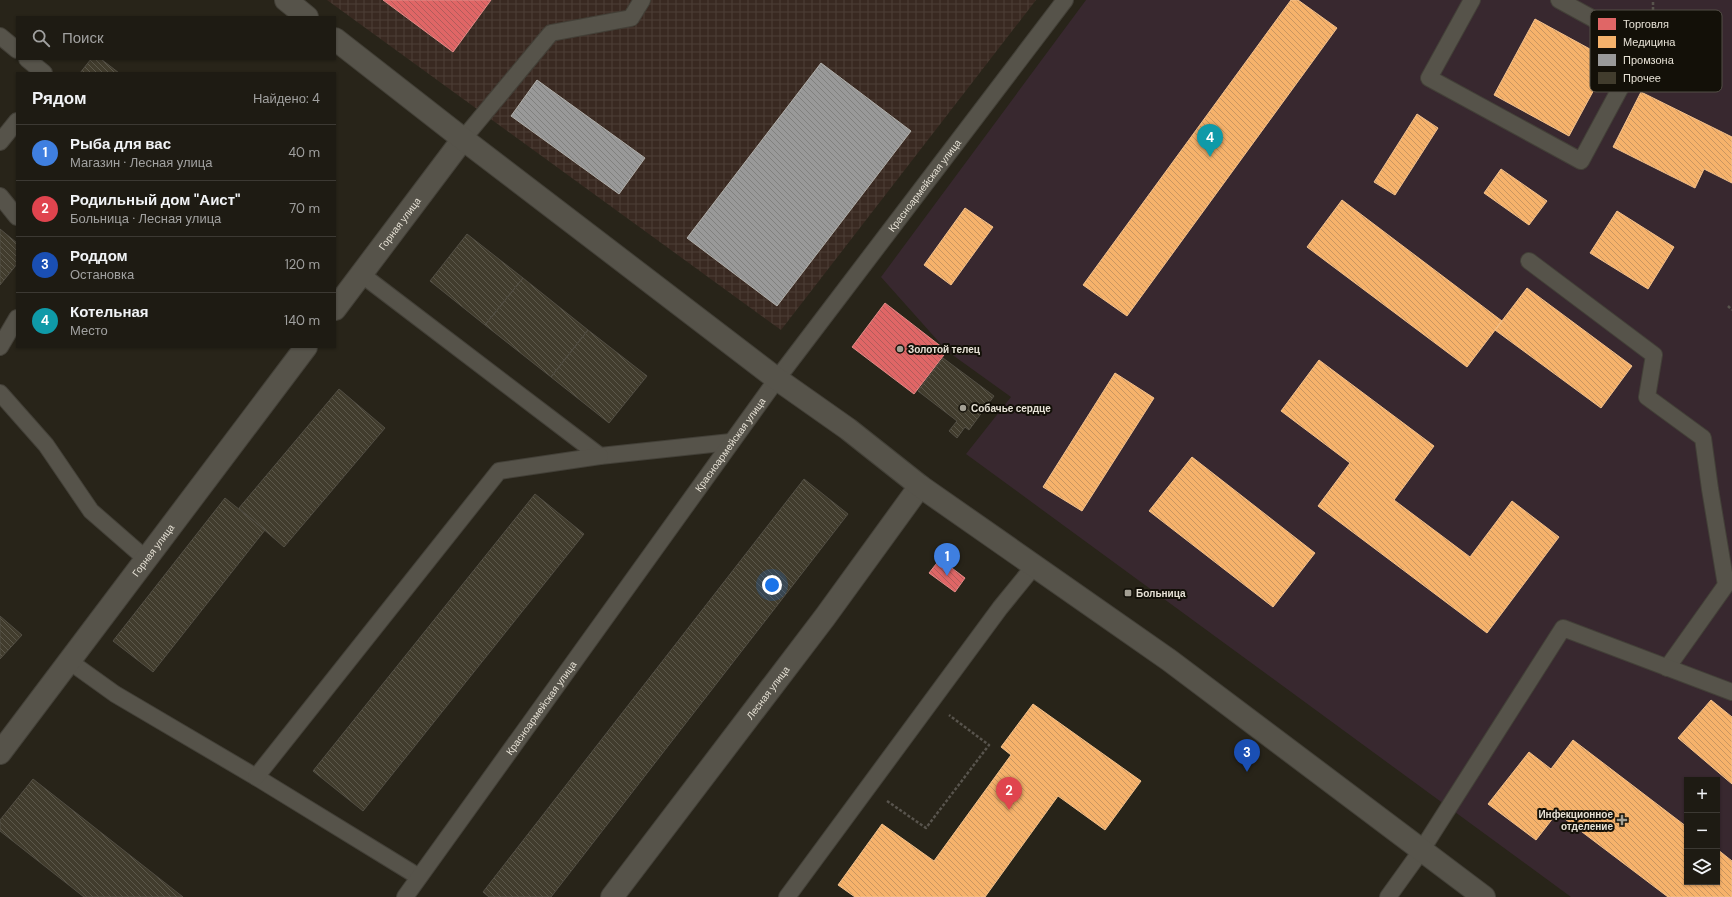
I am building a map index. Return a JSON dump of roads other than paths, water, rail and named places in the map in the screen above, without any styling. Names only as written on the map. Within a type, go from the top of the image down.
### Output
[{"type":"street","points":[[286,0],[306,16]]},
{"type":"street","points":[[336,40],[463,139],[777,379],[848,430],[920,486],[1170,660],[1421,851],[1484,897]]},
{"type":"street","name":"Горная улица","points":[[336,308],[463,139]]},
{"type":"street","name":"Горная улица","points":[[0,752],[305,348]]},
{"type":"street","name":"Лесная улица","points":[[612,897],[825,617],[920,486]]},
{"type":"lane","points":[[463,139],[551,33],[631,18],[642,0]]},
{"type":"lane","name":"Красноармейская улица","points":[[405,897],[777,379],[1065,0]]},
{"type":"lane","points":[[1472,0],[1429,78],[1580,161],[1618,92]]},
{"type":"lane","points":[[1559,0],[1590,17]]},
{"type":"lane","points":[[0,36],[16,49]]},
{"type":"lane","points":[[29,60],[43,72]]},
{"type":"lane","points":[[0,142],[16,122]]},
{"type":"lane","points":[[0,196],[16,216]]},
{"type":"lane","points":[[1529,260],[1654,355],[1647,397],[1703,438],[1726,585],[1667,668]]},
{"type":"lane","points":[[361,274],[600,456]]},
{"type":"lane","points":[[0,347],[16,320]]},
{"type":"lane","points":[[0,393],[46,445],[91,511],[146,559]]},
{"type":"lane","points":[[256,777],[499,471],[600,456],[731,442]]},
{"type":"lane","points":[[787,897],[1000,608],[1035,565]]},
{"type":"lane","points":[[1388,897],[1421,851],[1564,628],[1732,692]]},
{"type":"lane","points":[[69,661],[115,694],[256,777],[419,877]]},
{"type":"place","name":"Котельная","points":[[1210,157]]},
{"type":"place","name":"Золотой телец","points":[[900,349]]},
{"type":"place","name":"Собачье сердце","points":[[963,408]]},
{"type":"place","name":"Рыба для вас","points":[[947,576]]},
{"type":"place","name":"Больница","points":[[1128,593]]},
{"type":"place","name":"Роддом","points":[[1247,772]]},
{"type":"place","name":"Родильный дом \"Аист\"","points":[[1009,810]]},
{"type":"place","name":"Инфекционное отделение","points":[[1622,820]]}]
